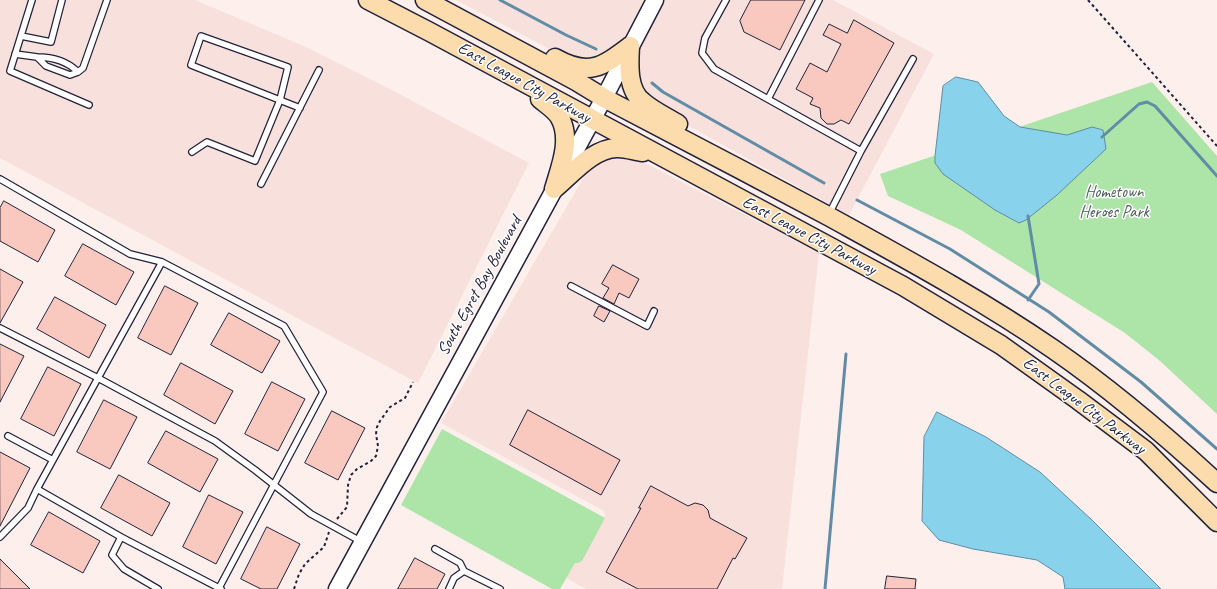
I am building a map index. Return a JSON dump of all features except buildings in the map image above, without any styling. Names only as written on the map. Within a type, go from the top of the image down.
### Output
[{"type":"main road","name":"East League City Parkway","points":[[368,0],[903,286],[1001,344],[1146,451],[1217,522]]},
{"type":"main road","name":"East League City Parkway","points":[[425,0],[604,98],[828,216],[934,274],[994,310],[1053,349],[1122,400],[1217,483]]},
{"type":"main road","name":"South Egret Bay Boulevard","points":[[337,589],[604,98],[655,0]]},
{"type":"main road","points":[[445,10],[472,16],[506,31],[572,66],[587,68],[601,66],[630,46]]},
{"type":"main road","points":[[630,46],[629,62],[631,80],[638,97],[643,102],[683,127],[723,160]]},
{"type":"main road","points":[[508,74],[554,110],[562,123],[565,134],[565,150],[554,189]]},
{"type":"main road","points":[[554,189],[597,154],[609,149],[619,148],[659,155]]},
{"type":"lane","points":[[32,0],[10,71],[88,105]]},
{"type":"lane","points":[[21,36],[51,42],[62,0]]},
{"type":"lane","points":[[37,57],[46,66],[70,75],[83,68],[107,0]]},
{"type":"lane","points":[[726,0],[705,38],[702,53],[714,68],[861,151]]},
{"type":"lane","points":[[768,99],[818,0]]},
{"type":"lane","points":[[192,152],[207,142],[255,161],[280,100],[288,67],[201,36],[191,65],[280,100],[300,108]]},
{"type":"lane","points":[[16,54],[49,57],[72,66],[78,72]]},
{"type":"lane","points":[[828,216],[861,151],[913,59]]},
{"type":"lane","points":[[261,184],[319,70]]},
{"type":"lane","points":[[0,179],[130,254],[162,262],[284,326],[323,392],[220,588],[121,537],[37,489]]},
{"type":"lane","points":[[0,537],[28,508],[162,262]]},
{"type":"lane","points":[[571,286],[647,326],[654,311]]},
{"type":"lane","points":[[0,328],[98,378],[215,441],[311,514],[362,542]]},
{"type":"lane","points":[[8,436],[54,460]]},
{"type":"lane","points":[[121,537],[112,555],[124,569],[158,589]]},
{"type":"lane","points":[[435,549],[460,563],[464,571],[500,589]]},
{"type":"lane","points":[[449,589],[454,578],[464,571]]},
{"type":"path","points":[[1088,0],[1217,146]]},
{"type":"path","points":[[336,520],[348,507],[348,485],[351,475],[376,456],[378,446],[376,434],[380,421],[390,407],[405,398],[414,382]]},
{"type":"path","points":[[294,589],[299,574],[305,564],[324,548],[330,531]]},
{"type":"shaded area","points":[[0,0],[195,0],[306,47],[386,87],[529,163],[418,383],[0,158]]},
{"type":"shaded area","points":[[456,0],[833,0],[934,54],[849,215],[565,57]]},
{"type":"shaded area","points":[[614,156],[627,157],[641,161],[819,253],[782,589],[586,589],[566,578],[605,518],[604,511],[441,423],[588,170],[600,161]]},
{"type":"green space","name":"Hometown Heroes Park","points":[[1152,82],[1217,156],[1217,414],[1160,361],[1125,333],[961,230],[888,196],[880,174]]},
{"type":"green space","points":[[442,429],[605,518],[582,561],[575,563],[560,589],[552,589],[401,505]]},
{"type":"water","points":[[956,77],[978,82],[1004,116],[1020,127],[1067,135],[1092,127],[1103,130],[1106,149],[1057,195],[1026,220],[1019,223],[995,210],[943,174],[935,163],[943,86]]},
{"type":"water","points":[[937,412],[986,437],[1040,472],[1093,521],[1161,589],[1065,589],[1063,577],[1037,560],[973,549],[939,540],[922,521],[924,437]]},
{"type":"waterway","points":[[500,0],[596,49]]},
{"type":"waterway","points":[[652,83],[663,92],[824,183]]},
{"type":"waterway","points":[[1102,137],[1139,104],[1147,102],[1155,106],[1217,176]]},
{"type":"waterway","points":[[857,200],[950,249],[1049,312],[1141,382],[1217,449]]},
{"type":"waterway","points":[[1028,216],[1039,284],[1028,300]]},
{"type":"waterway","points":[[825,589],[846,354]]}]
